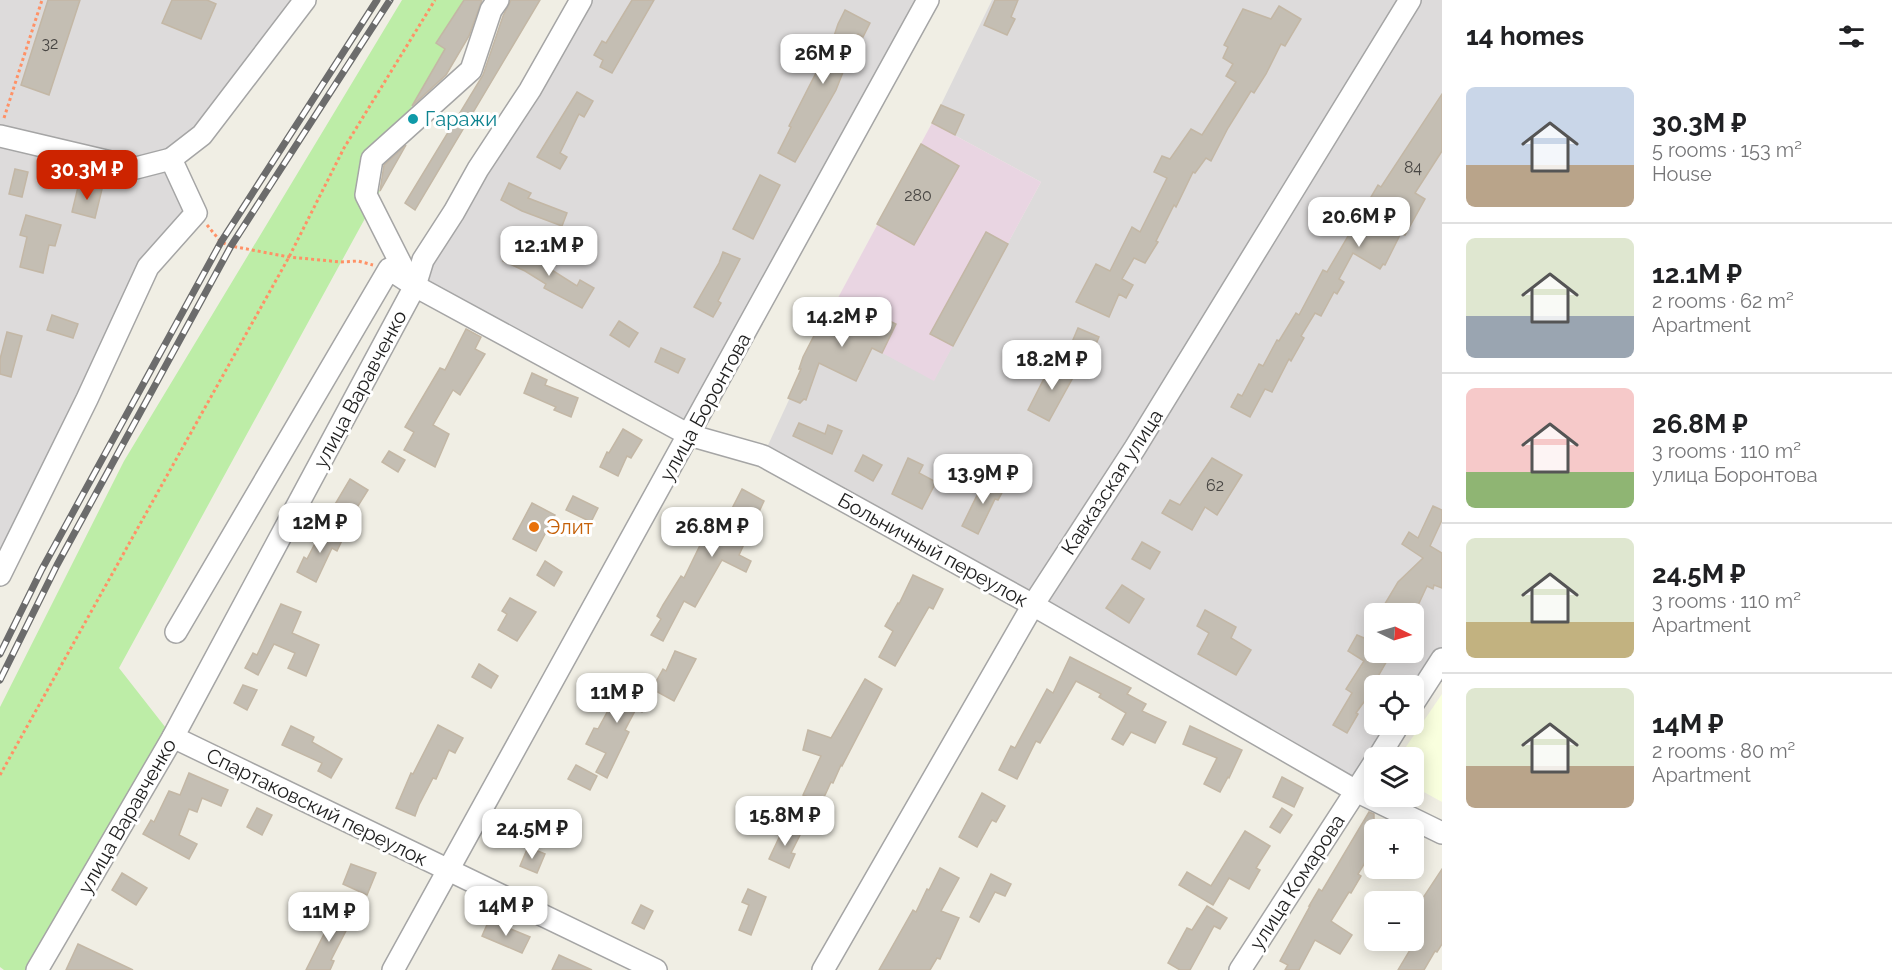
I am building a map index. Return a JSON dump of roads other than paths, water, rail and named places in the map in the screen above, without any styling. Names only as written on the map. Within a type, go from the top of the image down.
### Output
[{"type":"street","points":[[2,127],[136,168],[171,159],[202,135],[305,0]]},
{"type":"street","points":[[412,283],[366,195],[372,159],[471,70],[491,10],[498,0]]},
{"type":"street","name":"улица Варавченко","points":[[38,970],[173,737],[423,260],[478,169],[531,90],[581,0]]},
{"type":"street","name":"улица Боронтова","points":[[393,970],[928,0]]},
{"type":"street","name":"Кавказская улица","points":[[823,970],[1033,605],[1135,448],[1410,0]]},
{"type":"street","points":[[0,575],[87,399],[148,267],[196,213],[171,159]]},
{"type":"street","name":"Больничный переулок","points":[[176,632],[389,269],[689,435],[762,456],[1033,605],[1356,790],[1442,832]]},
{"type":"street","points":[[1424,687],[1442,659]]},
{"type":"street","name":"Спартаковский переулок","points":[[173,737],[656,970]]},
{"type":"street","name":"улица Комарова","points":[[1240,970],[1364,778]]},
{"type":"railway","points":[[0,654],[42,569],[221,242],[377,0]]},
{"type":"railway","points":[[0,680],[57,565],[231,246],[390,0]]},
{"type":"place","name":"Гаражи","points":[[413,119]]},
{"type":"place","name":"Элит","points":[[534,527]]}]
